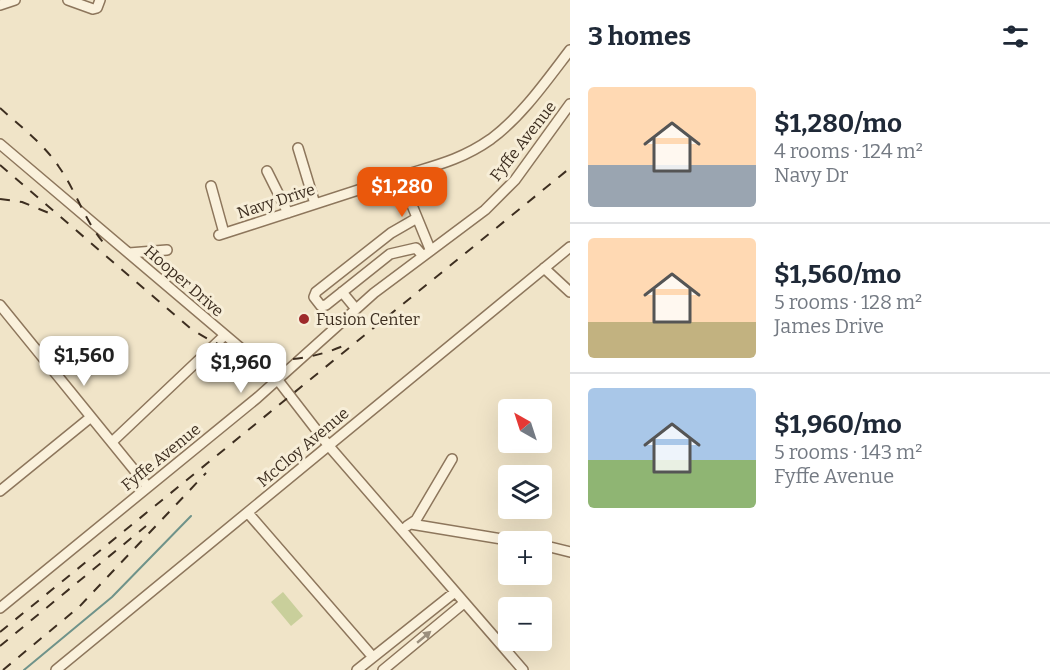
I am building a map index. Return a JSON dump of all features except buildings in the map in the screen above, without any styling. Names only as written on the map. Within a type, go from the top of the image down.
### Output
[{"type":"street","points":[[0,5],[15,0]]},
{"type":"street","points":[[68,0],[93,9],[97,8],[100,0]]},
{"type":"street","name":"Navy Drive","points":[[211,186],[221,234],[399,176],[446,165],[481,146],[507,126],[570,50]]},
{"type":"street","name":"Fyffe Avenue","points":[[0,608],[277,379],[356,309],[426,252],[485,210],[515,180],[570,104]]},
{"type":"street","name":"Hooper Drive","points":[[0,144],[277,379],[328,445],[523,670]]},
{"type":"street","points":[[298,148],[315,204]]},
{"type":"street","points":[[267,171],[288,213]]},
{"type":"street","points":[[399,176],[417,218],[426,252]]},
{"type":"street","points":[[417,218],[391,233],[316,292],[314,297],[321,306],[390,254],[416,248],[426,252]]},
{"type":"street","name":"McCloy Avenue","points":[[56,670],[570,247]]},
{"type":"street","points":[[129,253],[167,250]]},
{"type":"street","points":[[544,268],[570,292]]},
{"type":"street","points":[[342,292],[356,309]]},
{"type":"street","points":[[0,305],[148,487]]},
{"type":"street","points":[[112,442],[224,336]]},
{"type":"street","points":[[0,491],[91,417]]},
{"type":"street","points":[[401,530],[411,524],[452,459]]},
{"type":"street","points":[[248,513],[372,656]]},
{"type":"street","points":[[411,524],[498,538]]},
{"type":"street","points":[[552,548],[570,552]]},
{"type":"street","points":[[357,670],[455,592]]},
{"type":"street","points":[[383,670],[464,603]]},
{"type":"green space","points":[[283,592],[303,616],[291,626],[271,602]]},
{"type":"waterway","points":[[24,670],[112,597],[191,516]]},
{"type":"railway","points":[[0,108],[53,158],[94,229],[109,249]]},
{"type":"railway","points":[[0,165],[190,328],[210,340],[229,349],[268,359],[308,357],[350,343]]},
{"type":"railway","points":[[0,632],[570,168]]},
{"type":"railway","points":[[0,199],[22,202],[49,213]]},
{"type":"railway","points":[[3,670],[79,607],[206,473]]},
{"type":"railway","points":[[0,646],[146,526]]},
{"type":"place","name":"Fusion Center","points":[[304,319]]}]
